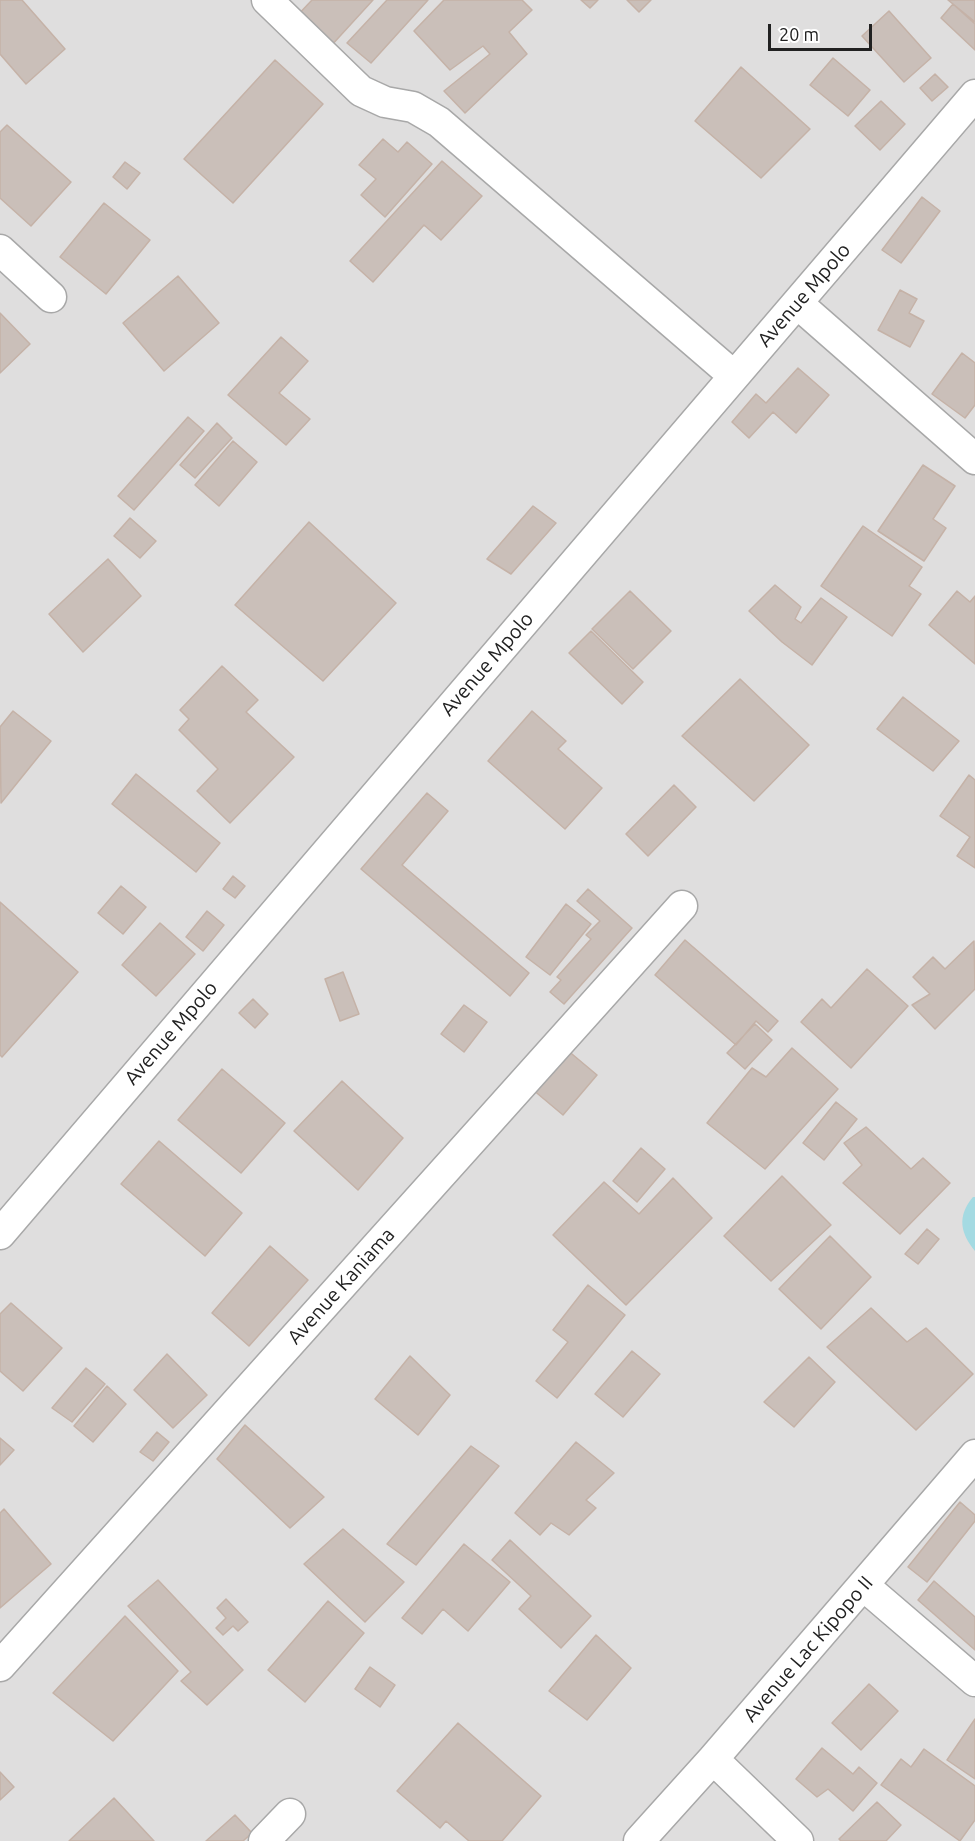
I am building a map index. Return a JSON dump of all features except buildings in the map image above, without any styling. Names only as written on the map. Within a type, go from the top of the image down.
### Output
[{"type":"street","points":[[267,0],[361,91],[385,102],[413,107],[439,122],[734,376]]},
{"type":"street","name":"Avenue Mpolo","points":[[0,1234],[975,95]]},
{"type":"street","points":[[0,250],[51,297]]},
{"type":"street","points":[[797,303],[975,459]]},
{"type":"street","name":"Avenue Kaniama","points":[[0,1666],[682,906]]},
{"type":"street","name":"Avenue Lac Kipopo II","points":[[639,1841],[713,1759],[975,1455]]},
{"type":"street","points":[[863,1585],[975,1681]]},
{"type":"street","points":[[713,1759],[798,1841]]},
{"type":"street","points":[[264,1841],[290,1814]]},
{"type":"shaded area","points":[[0,0],[975,0],[975,1841],[0,1841]]},
{"type":"water","points":[[975,1197],[975,1251],[966,1238],[962,1224],[964,1211]]}]
